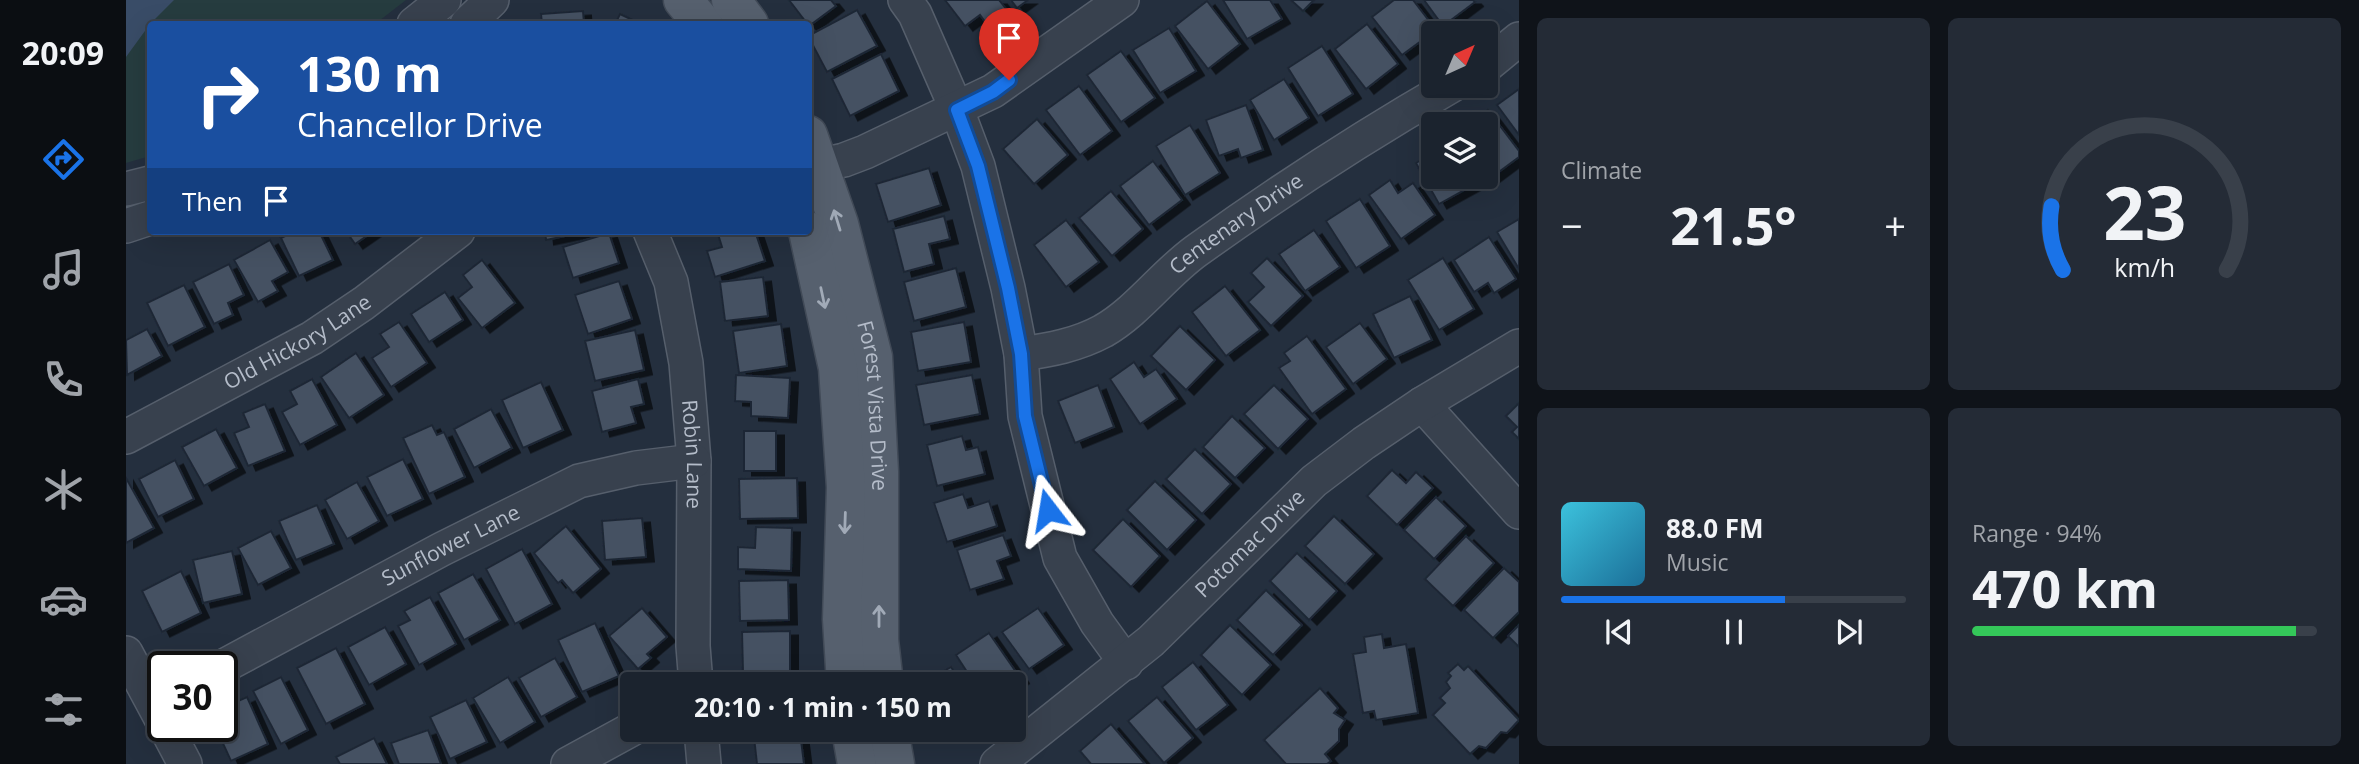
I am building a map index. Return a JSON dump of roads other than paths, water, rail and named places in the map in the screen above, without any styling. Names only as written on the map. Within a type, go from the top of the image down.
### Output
[{"type":"main road","points":[[683,0],[700,21]]},
{"type":"main road","points":[[731,0],[747,21]]},
{"type":"main road","name":"Forest Vista Drive","points":[[812,156],[839,224],[873,357],[879,472],[879,640],[883,672]]},
{"type":"main road","name":"Forest Vista Drive","points":[[809,235],[838,368],[846,487],[842,619],[845,672]]},
{"type":"main road","points":[[852,742],[857,764]]},
{"type":"main road","points":[[891,742],[895,764]]},
{"type":"street","points":[[418,21],[443,0]]},
{"type":"street","points":[[470,21],[492,0]]},
{"type":"street","points":[[905,0],[915,14],[978,166],[1021,354],[1025,416],[1060,558],[1097,623],[1126,663]]},
{"type":"street","points":[[812,156],[865,152],[993,92],[1122,0]]},
{"type":"street","points":[[1498,56],[1519,39]]},
{"type":"street","name":"Centenary Drive","points":[[1021,354],[1062,348],[1101,331],[1118,320],[1193,253],[1282,192],[1432,98]]},
{"type":"street","points":[[126,189],[147,184]]},
{"type":"street","points":[[126,226],[147,219]]},
{"type":"street","name":"Old Hickory Lane","points":[[126,437],[312,338],[364,303],[453,235]]},
{"type":"street","name":"Robin Lane","points":[[652,235],[671,282],[686,363],[694,461],[695,672]]},
{"type":"street","name":"Potomac Drive","points":[[997,764],[1151,641],[1314,481],[1422,404],[1519,346]]},
{"type":"street","points":[[1422,404],[1519,512]]},
{"type":"street","name":"Sunflower Lane","points":[[238,658],[442,549],[579,481],[625,470],[694,461]]},
{"type":"street","points":[[126,653],[147,689]]},
{"type":"street","points":[[568,764],[620,736]]},
{"type":"street","points":[[175,742],[185,764]]},
{"type":"street","points":[[702,742],[704,764]]},
{"type":"water","points":[[126,0],[174,0],[153,21],[147,21],[147,28],[126,57]]}]
